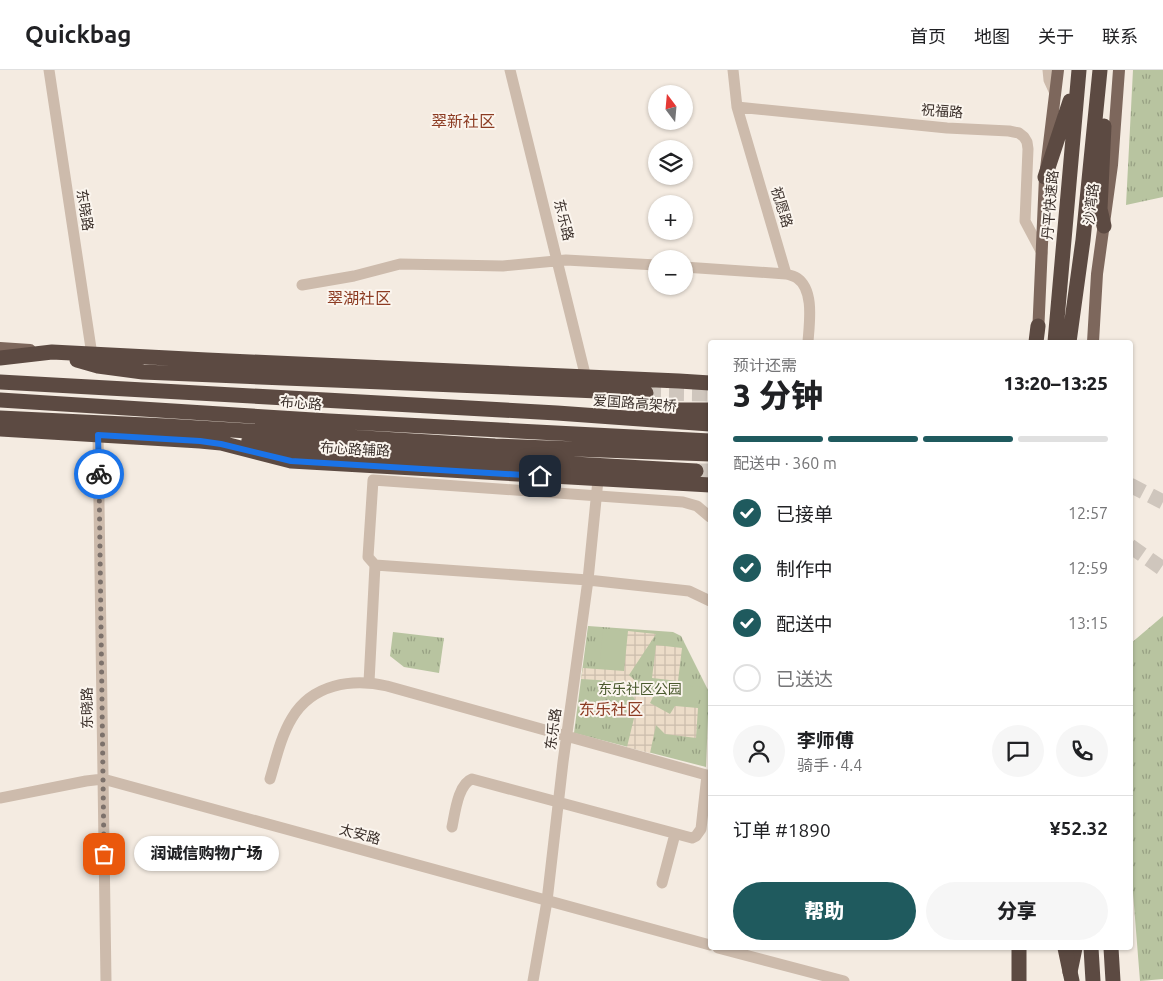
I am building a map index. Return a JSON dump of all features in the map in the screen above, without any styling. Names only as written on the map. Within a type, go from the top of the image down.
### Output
[{"type":"highway","points":[[1100,71],[1104,124],[1100,209],[1104,226]]},
{"type":"highway","points":[[1069,340],[1078,286],[1100,71]]},
{"type":"highway","points":[[1045,177],[1078,73]]},
{"type":"highway","name":"丹平快速路","points":[[1055,340],[1078,73]]},
{"type":"highway","points":[[1076,340],[1078,286]]},
{"type":"highway","points":[[1037,340],[1038,326]]},
{"type":"highway","points":[[52,352],[98,366],[143,372],[646,393]]},
{"type":"highway","points":[[0,358],[52,352],[708,383]]},
{"type":"highway","name":"布心路","points":[[0,382],[603,414]]},
{"type":"highway","name":"布心路","points":[[0,400],[329,421],[708,442]]},
{"type":"highway","points":[[603,414],[708,410]]},
{"type":"highway","name":"爱国路高架桥","points":[[603,414],[708,424]]},
{"type":"highway","points":[[0,418],[193,427],[494,446],[708,454]]},
{"type":"highway","points":[[193,427],[231,434],[279,447],[696,471]]},
{"type":"highway","name":"布心路辅路","points":[[0,430],[214,442],[291,461],[708,485]]},
{"type":"highway","points":[[1019,950],[1019,981]]},
{"type":"highway","points":[[1065,950],[1070,978]]},
{"type":"highway","points":[[1070,978],[1075,950]]},
{"type":"highway","points":[[1091,950],[1093,981]]},
{"type":"highway","points":[[1111,950],[1113,981]]},
{"type":"main road","points":[[1038,326],[1045,177],[1058,70]]},
{"type":"main road","name":"沙湾路","points":[[1093,340],[1098,274],[1112,166],[1119,70]]},
{"type":"main road","points":[[0,348],[52,352]]},
{"type":"street","name":"东晓路","points":[[49,70],[92,355]]},
{"type":"street","name":"东乐路","points":[[510,70],[586,378]]},
{"type":"street","name":"祝愿路","points":[[733,70],[736,107],[786,274]]},
{"type":"street","points":[[1048,70],[1049,80],[1055,93]]},
{"type":"street","name":"祝福路","points":[[736,107],[947,128],[1019,133],[1024,137],[1028,149],[1025,221],[1042,253]]},
{"type":"street","points":[[302,285],[354,276],[400,264],[503,266],[558,261],[648,265]]},
{"type":"street","points":[[693,268],[786,274],[798,279],[807,290],[809,310],[808,340]]},
{"type":"street","name":"东晓路","points":[[98,435],[106,981]]},
{"type":"street","points":[[369,682],[375,565],[368,557],[373,480],[690,503],[708,515]]},
{"type":"street","name":"东乐路","points":[[533,981],[547,901],[588,580],[598,480]]},
{"type":"street","points":[[375,565],[588,580],[689,591],[708,599]]},
{"type":"street","points":[[270,779],[280,745],[292,717],[310,697],[333,686],[369,682],[708,775]]},
{"type":"street","name":"太安路","points":[[0,798],[103,779],[708,944]]},
{"type":"street","points":[[452,827],[462,787],[468,780],[472,779],[692,838],[699,833],[708,781]]},
{"type":"street","points":[[662,883],[674,834]]},
{"type":"street","points":[[726,950],[844,981]]},
{"type":"green space","points":[[1133,70],[1163,70],[1163,197],[1126,205]]},
{"type":"green space","points":[[1163,616],[1163,979],[1140,981],[1133,893],[1133,641]]},
{"type":"green space","name":"东乐社区公园","points":[[588,626],[673,632],[681,636],[708,690],[706,767],[574,733]]},
{"type":"green space","points":[[603,629],[628,631],[624,671],[599,669]]},
{"type":"green space","points":[[393,632],[444,638],[439,673],[404,667],[390,656]]},
{"type":"green space","points":[[681,685],[700,687],[698,706],[680,705]]},
{"type":"shaded area","points":[[628,631],[656,634],[629,675],[644,689],[654,695],[650,703],[670,714],[675,706],[698,708],[696,738],[665,734],[656,725],[650,753],[627,747],[636,710],[635,700],[630,690],[614,681],[581,679],[583,668],[624,671]]},
{"type":"shaded area","points":[[656,645],[682,648],[678,681],[652,678]]},
{"type":"tunnel","points":[[646,393],[708,394]]},
{"type":"tunnel","points":[[696,471],[708,471]]},
{"type":"tunnel","points":[[1133,487],[1163,502]]},
{"type":"tunnel","points":[[1133,548],[1163,569]]},
{"type":"way so far","points":[[99,474],[104,854]]},
{"type":"place","name":"润诚信购物广场","points":[[104,854]]},
{"type":"district","name":"翠新社区","points":[[463,121]]},
{"type":"district","name":"翠湖社区","points":[[359,298]]},
{"type":"district","name":"东乐社区","points":[[611,709]]},
{"type":"route","points":[[99,474],[98,435],[200,441],[221,444],[291,461],[540,476]]}]
